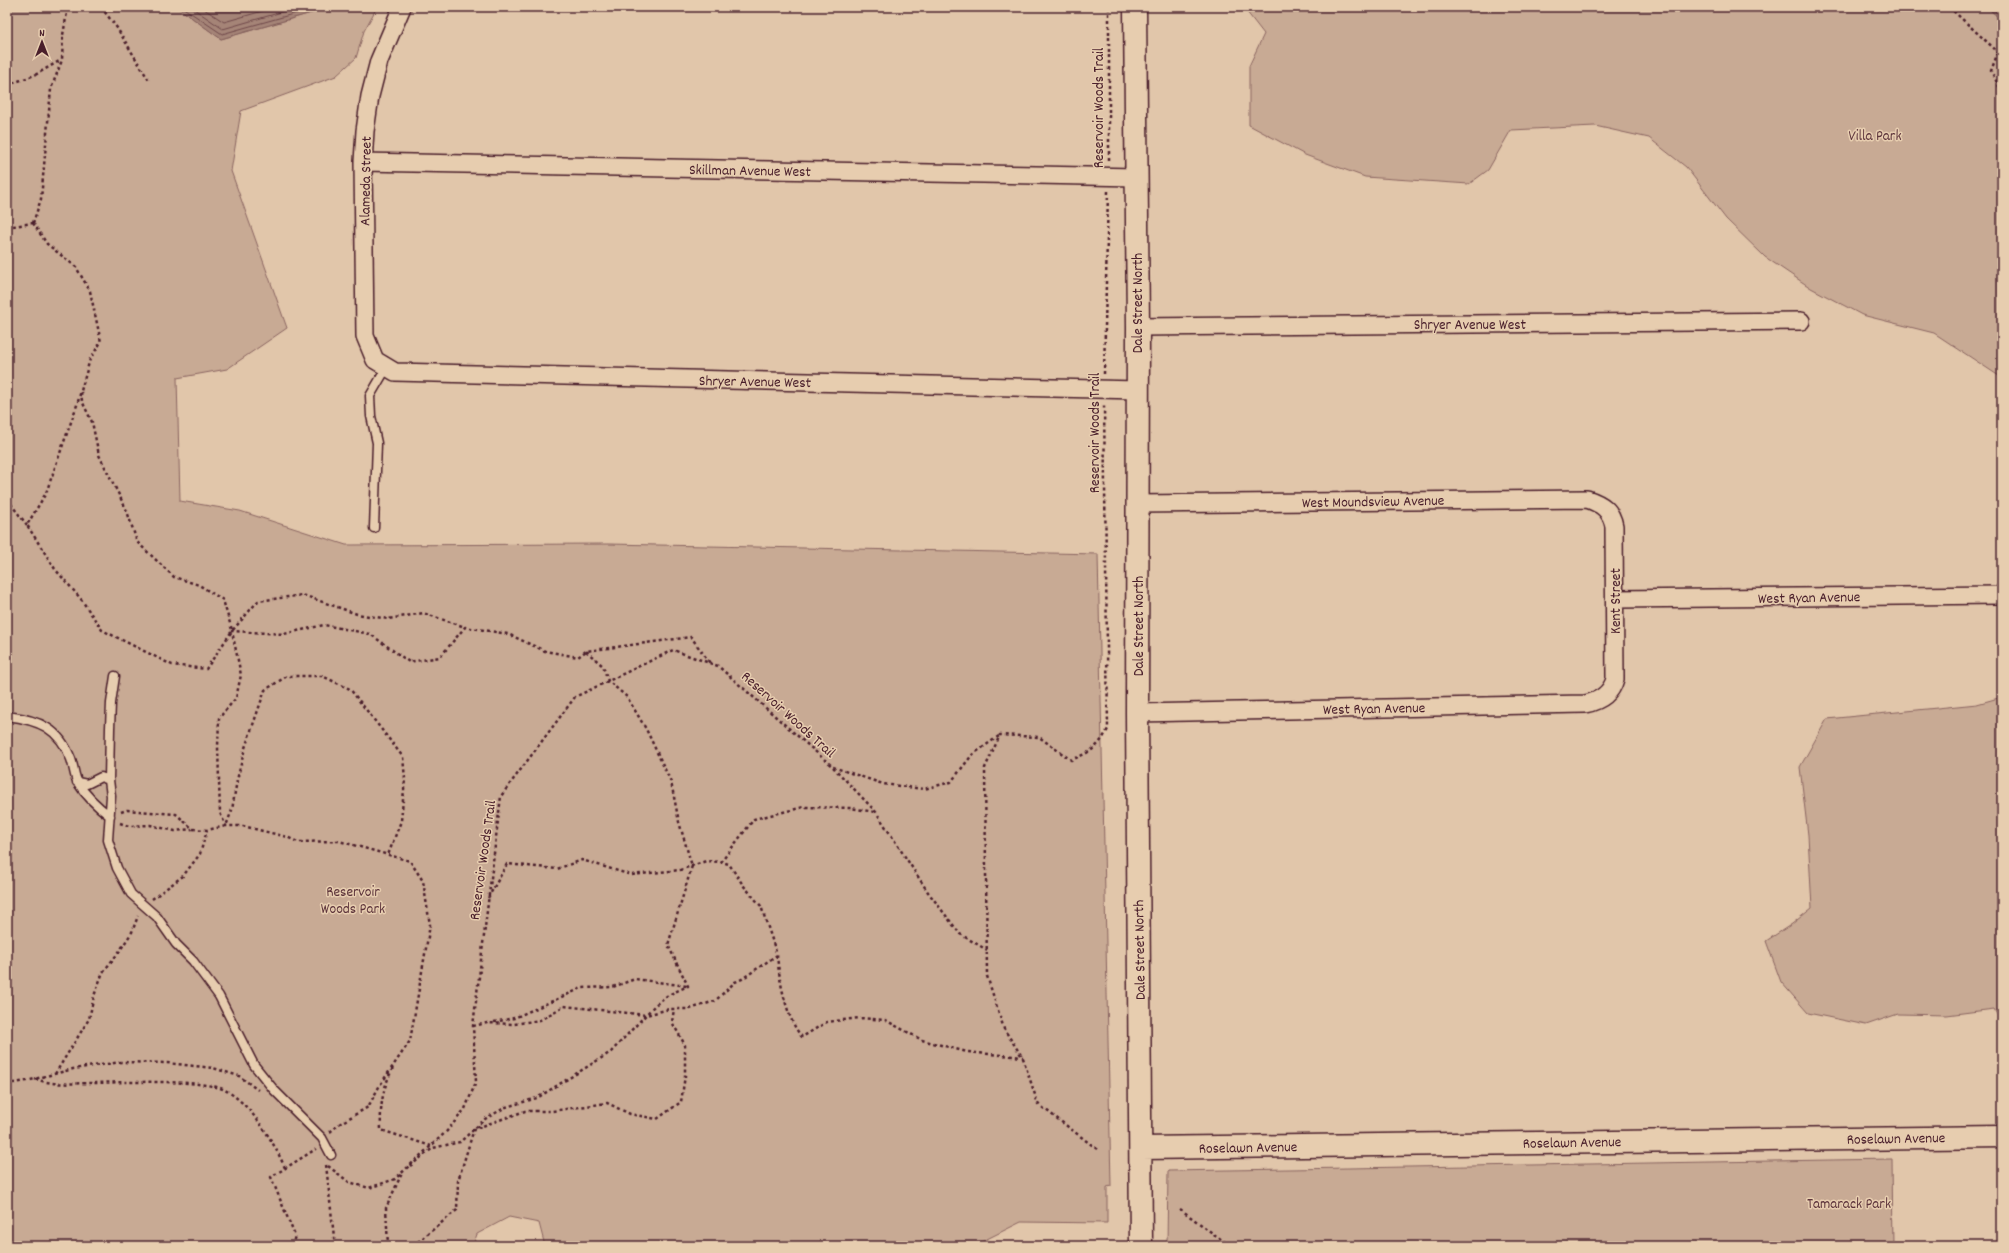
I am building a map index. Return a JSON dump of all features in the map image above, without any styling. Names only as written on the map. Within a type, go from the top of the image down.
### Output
[{"type":"main road","name":"Dale Street North","points":[[1135,7],[1139,504],[1137,713],[1142,1148],[1141,1246]]},
{"type":"main road","name":"Roselawn Avenue","points":[[1142,1148],[2002,1137]]},
{"type":"street","name":"Alameda Street","points":[[381,363],[365,336],[363,162],[370,96],[378,61],[402,7]]},
{"type":"street","name":"Skillman Avenue West","points":[[363,162],[1136,177]]},
{"type":"street","name":"Shryer Avenue West","points":[[1138,327],[1801,321]]},
{"type":"street","name":"Shryer Avenue West","points":[[381,363],[396,372],[1138,390]]},
{"type":"street","name":"West Moundsview Avenue","points":[[1139,504],[1587,498],[1606,507]]},
{"type":"street","name":"Kent Street","points":[[1606,507],[1612,516],[1614,526],[1616,599],[1615,679],[1613,687],[1607,694]]},
{"type":"street","name":"West Ryan Avenue","points":[[1616,599],[2002,595]]},
{"type":"street","name":"West Ryan Avenue","points":[[1137,713],[1585,704],[1593,703],[1607,694]]},
{"type":"lane","points":[[374,528],[377,444],[370,416],[370,396],[381,363]]},
{"type":"lane","points":[[115,676],[111,703],[109,780],[111,796],[108,840],[117,868],[131,894],[157,917],[176,944],[193,961],[219,996],[254,1065],[274,1090],[322,1138],[331,1155]]},
{"type":"lane","points":[[7,716],[37,721],[58,737],[67,750],[77,782],[93,802],[110,816]]},
{"type":"lane","points":[[77,782],[87,784],[101,777],[109,780]]},
{"type":"path","points":[[33,223],[41,199],[51,88],[62,60],[63,35],[68,7]]},
{"type":"path","points":[[101,7],[117,28],[150,82]]},
{"type":"path","name":"Reservoir Woods Trail","points":[[833,767],[883,784],[924,789],[951,782],[972,755],[1000,735],[1039,737],[1071,760],[1092,752],[1102,741],[1108,729],[1104,389],[1108,177],[1109,7]]},
{"type":"path","points":[[1949,7],[1998,52]]},
{"type":"path","points":[[1998,52],[2002,51]]},
{"type":"path","points":[[1998,52],[1991,70],[2002,92]]},
{"type":"path","points":[[7,85],[35,75],[62,60]]},
{"type":"path","points":[[7,227],[33,223]]},
{"type":"path","points":[[27,525],[46,493],[81,391],[90,359],[101,342],[90,291],[76,267],[47,244],[33,223]]},
{"type":"path","points":[[81,391],[82,401],[92,422],[99,455],[127,511],[137,542],[174,577],[200,585],[224,600],[241,675],[236,698],[219,718],[218,747],[220,813],[226,826]]},
{"type":"path","points":[[7,499],[27,525],[55,569],[81,599],[102,630],[172,665],[206,669],[232,631],[258,601],[303,595],[357,614],[388,619],[424,613],[465,627],[508,634],[552,652],[578,657],[586,651],[691,636],[710,663]]},
{"type":"path","points":[[232,631],[284,634],[324,625],[370,634],[409,662],[440,657],[465,627]]},
{"type":"path","name":"Reservoir Woods Trail","points":[[323,1159],[326,1164],[349,1182],[369,1188],[394,1179],[432,1147],[465,1109],[476,1082],[473,1026],[501,796],[574,697],[673,650],[718,666],[833,767],[876,812],[928,892],[960,934],[987,950]]},
{"type":"path","points":[[586,651],[603,666],[608,681],[626,697],[642,722],[670,782],[679,822],[692,866],[668,945],[688,986]]},
{"type":"path","points":[[226,826],[232,810],[237,780],[245,748],[265,690],[287,676],[322,676],[350,689],[403,757],[405,779],[401,821],[388,855]]},
{"type":"path","points":[[1000,735],[985,768],[987,976],[1004,1028],[1023,1058],[1038,1104],[1097,1148]]},
{"type":"path","points":[[721,862],[754,819],[804,807],[851,808],[876,812]]},
{"type":"path","points":[[110,816],[127,810],[176,814],[193,829]]},
{"type":"path","points":[[110,816],[129,826],[150,825],[175,831],[193,829],[206,830],[226,826],[243,826],[286,836],[298,842],[338,841],[410,861],[423,881],[430,925],[410,1041],[368,1107],[338,1124],[322,1138],[317,1149],[270,1177],[295,1236],[292,1246]]},
{"type":"path","points":[[55,1074],[89,1019],[94,996],[103,972],[119,952],[132,932],[142,905],[184,876],[200,854],[206,830]]},
{"type":"path","points":[[488,899],[506,864],[557,869],[582,860],[631,875],[680,870],[706,861],[729,864],[743,885],[761,906],[777,955],[779,974],[787,1004],[796,1030],[802,1037],[827,1022],[859,1018],[885,1020],[922,1040],[967,1052],[1023,1058]]},
{"type":"path","points":[[487,1023],[514,1024],[540,1020],[564,1006],[646,1015],[674,1009],[690,1009],[715,1001],[734,982],[742,979],[777,955]]},
{"type":"path","points":[[473,1026],[514,1018],[582,988],[613,987],[635,979],[688,986]]},
{"type":"path","points":[[402,1052],[386,1081],[380,1106],[381,1130],[432,1147],[460,1142],[485,1119],[501,1110],[537,1098],[611,1052],[646,1015],[668,995],[688,986]]},
{"type":"path","points":[[474,1130],[525,1112],[552,1111],[608,1103],[630,1114],[657,1119],[681,1102],[685,1076],[685,1045],[672,1022],[674,1009]]},
{"type":"path","points":[[7,1084],[121,1062],[167,1063],[213,1068],[239,1076],[258,1091]]},
{"type":"path","points":[[35,1079],[58,1084],[113,1082],[175,1083],[203,1085],[225,1090],[244,1106],[261,1124],[277,1150],[285,1168]]},
{"type":"path","points":[[413,1246],[457,1210],[458,1181],[474,1130]]},
{"type":"path","points":[[314,1144],[320,1154]]},
{"type":"path","name":"Reservoir Woods Trail","points":[[326,1164],[335,1246]]},
{"type":"path","points":[[388,1246],[386,1208],[403,1171]]},
{"type":"path","points":[[1180,1209],[1230,1246]]},
{"type":"green space","name":"Reservoir Woods Park","points":[[7,7],[177,7],[221,39],[332,7],[377,7],[364,31],[356,58],[336,76],[241,111],[231,171],[287,328],[227,369],[177,378],[180,501],[240,511],[346,545],[609,544],[1098,554],[1111,1186],[1107,1187],[1107,1223],[1021,1222],[973,1246],[545,1246],[539,1223],[509,1217],[477,1234],[473,1246],[7,1246]]},
{"type":"green space","name":"Villa Park","points":[[1243,7],[2002,7],[2002,378],[1934,333],[1862,315],[1811,288],[1765,257],[1726,219],[1686,167],[1649,138],[1595,126],[1511,130],[1488,170],[1469,184],[1365,177],[1305,155],[1249,125],[1249,66],[1264,34]]},
{"type":"green space","points":[[2002,697],[2002,1024],[1994,1009],[1947,1015],[1898,1014],[1866,1025],[1808,1013],[1781,982],[1766,941],[1792,924],[1812,908],[1808,835],[1800,767],[1827,719],[1977,704]]},
{"type":"green space","name":"Tamarack Park","points":[[1892,1159],[1893,1246],[1167,1246],[1168,1171]]},
{"type":"water","points":[[177,7],[332,7],[221,39]]},
{"type":"water","points":[[1987,7],[2002,7],[2002,21]]}]
